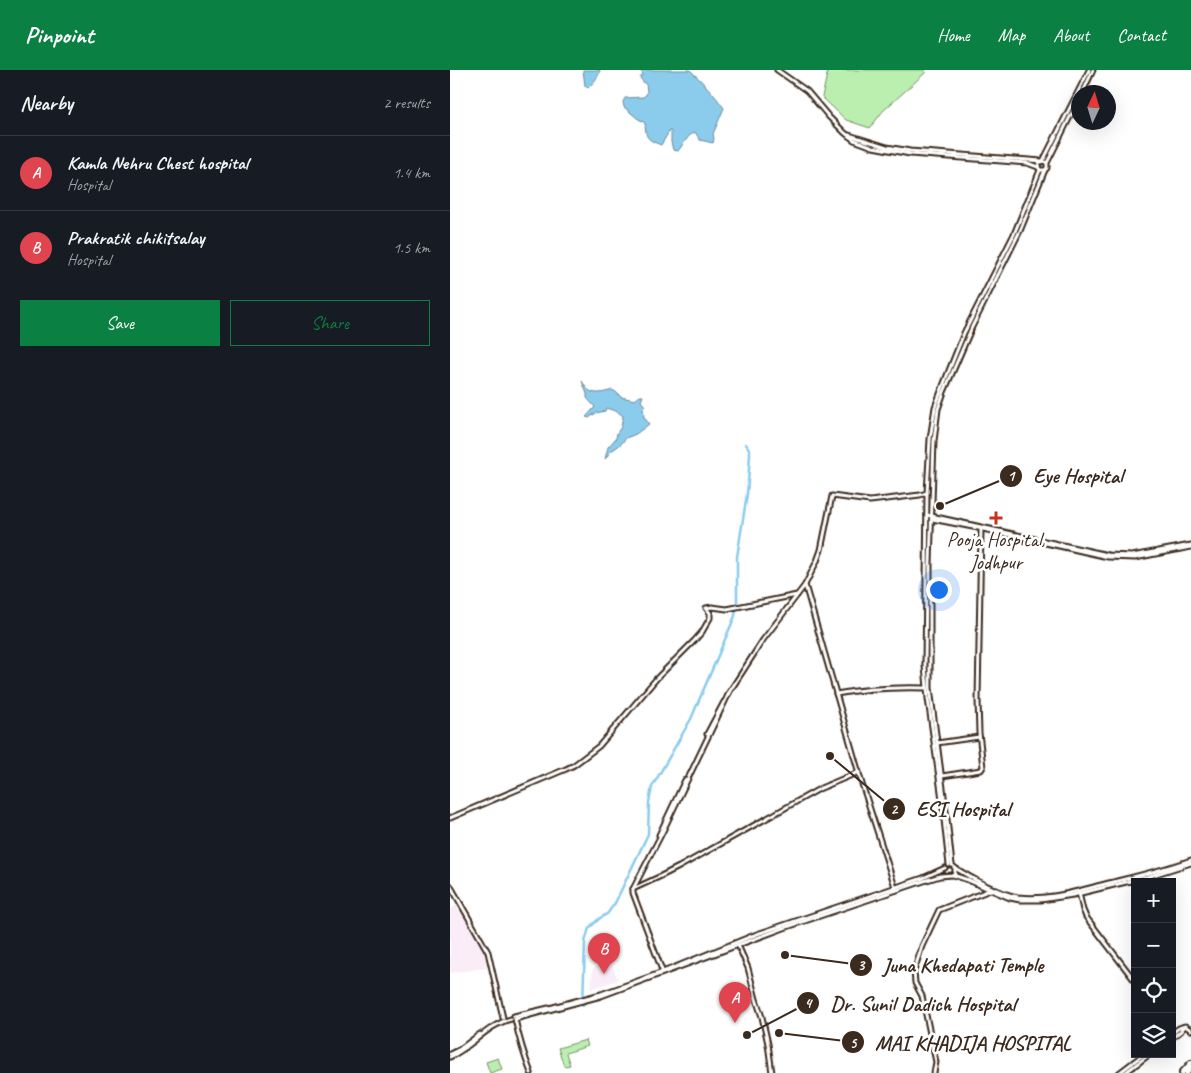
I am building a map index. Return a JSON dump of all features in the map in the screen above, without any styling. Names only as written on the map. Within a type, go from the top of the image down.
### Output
[{"type":"main road","points":[[1182,1073],[1191,1063]]},
{"type":"main road","points":[[1187,1073],[1191,1068]]},
{"type":"street","points":[[777,70],[807,91],[829,117],[854,140],[873,147],[897,152],[1027,164],[1041,169],[1047,167],[1044,162]]},
{"type":"street","points":[[1044,162],[1089,70]]},
{"type":"street","points":[[1086,85],[1093,70]]},
{"type":"street","points":[[1071,114],[1044,162],[1039,163],[1041,169],[1020,231],[972,327],[938,409],[934,441],[925,649],[950,867],[946,873],[1010,898],[1042,900],[1162,873],[1191,861]]},
{"type":"street","points":[[849,135],[887,147],[910,151],[1044,162]]},
{"type":"street","points":[[930,517],[927,493],[930,439],[935,407],[964,333],[1014,234],[1041,169]]},
{"type":"street","points":[[663,973],[633,889],[727,695],[763,640],[805,585],[821,550],[832,496],[870,501],[927,493]]},
{"type":"street","points":[[930,517],[1100,556],[1135,558],[1191,546]]},
{"type":"street","points":[[930,517],[1108,555],[1132,556],[1191,546]]},
{"type":"street","points":[[940,776],[982,769],[983,767],[979,737],[978,700],[981,529]]},
{"type":"street","points":[[805,585],[859,772],[896,888]]},
{"type":"street","points":[[450,818],[566,769],[599,746],[657,678],[699,636],[710,618],[706,608],[727,609],[797,595]]},
{"type":"street","points":[[836,694],[879,688],[929,688]]},
{"type":"street","points":[[929,688],[940,776]]},
{"type":"street","points":[[937,743],[979,737]]},
{"type":"street","points":[[633,889],[679,867],[821,788],[859,772]]},
{"type":"street","points":[[450,1056],[464,1050],[500,1022],[578,1002],[663,973],[758,934],[896,888],[950,867],[1010,895],[1030,898],[1073,892],[1191,861]]},
{"type":"street","points":[[896,888],[940,876],[951,875],[956,871],[950,867]]},
{"type":"street","points":[[450,885],[488,952],[503,1018]]},
{"type":"street","points":[[934,1073],[936,1062],[922,996],[914,979],[916,963],[939,910],[990,890]]},
{"type":"street","points":[[1079,893],[1086,916],[1131,976]]},
{"type":"street","points":[[737,944],[748,968],[764,1016],[773,1073]]},
{"type":"street","points":[[450,1056],[503,1018],[513,1018]]},
{"type":"street","points":[[513,1018],[531,1073]]},
{"type":"street","points":[[1176,1030],[1186,1026],[1191,1030]]},
{"type":"street","points":[[1176,1035],[1183,1028]]},
{"type":"street","points":[[1119,1073],[1139,1058]]},
{"type":"street","points":[[1125,1073],[1145,1058]]},
{"type":"shaded area","points":[[458,905],[485,954],[487,968],[450,973],[450,909]]},
{"type":"shaded area","points":[[611,962],[618,980],[591,989],[593,968]]},
{"type":"green space","points":[[828,70],[926,70],[883,111],[870,128],[846,120],[822,97]]},
{"type":"green space","points":[[586,1040],[588,1046],[566,1053],[570,1065],[564,1066],[558,1048]]},
{"type":"green space","points":[[498,1058],[502,1069],[490,1073],[486,1062]]},
{"type":"water","points":[[583,70],[600,70],[594,82],[588,88],[585,86]]},
{"type":"water","points":[[639,70],[690,70],[724,108],[713,134],[713,143],[700,140],[695,132],[689,136],[678,151],[673,150],[670,130],[661,145],[652,141],[647,135],[645,123],[624,107],[623,102],[625,98],[643,97],[646,95],[646,84],[640,78],[643,74]]},
{"type":"water","points":[[582,381],[588,389],[595,393],[612,390],[621,397],[635,400],[643,396],[641,401],[645,406],[643,408],[644,417],[649,424],[636,434],[626,438],[605,459],[608,447],[616,438],[621,427],[623,416],[606,408],[605,411],[596,413],[589,418],[586,417],[595,407],[587,398]]},
{"type":"waterway","points":[[583,1005],[585,942],[589,928],[607,914],[615,903],[648,834],[649,802],[652,787],[691,719],[735,616],[737,557],[747,494],[750,456],[750,451],[746,444]]},
{"type":"place","name":"Eye Hospital","points":[[940,506]]},
{"type":"place","name":"Pooja Hospital, Jodhpur","points":[[996,518]]},
{"type":"place","name":"ESI Hospital","points":[[830,756]]},
{"type":"place","name":"Juna Khedapati Temple","points":[[785,955]]},
{"type":"place","name":"Prakratik chikitsalay","points":[[604,974]]},
{"type":"place","name":"Kamla Nehru Chest hospital","points":[[735,1023]]},
{"type":"place","name":"MAI KHADIJA HOSPITAL","points":[[779,1033]]},
{"type":"place","name":"Dr. Sunil Dadich Hospital","points":[[747,1035]]}]
